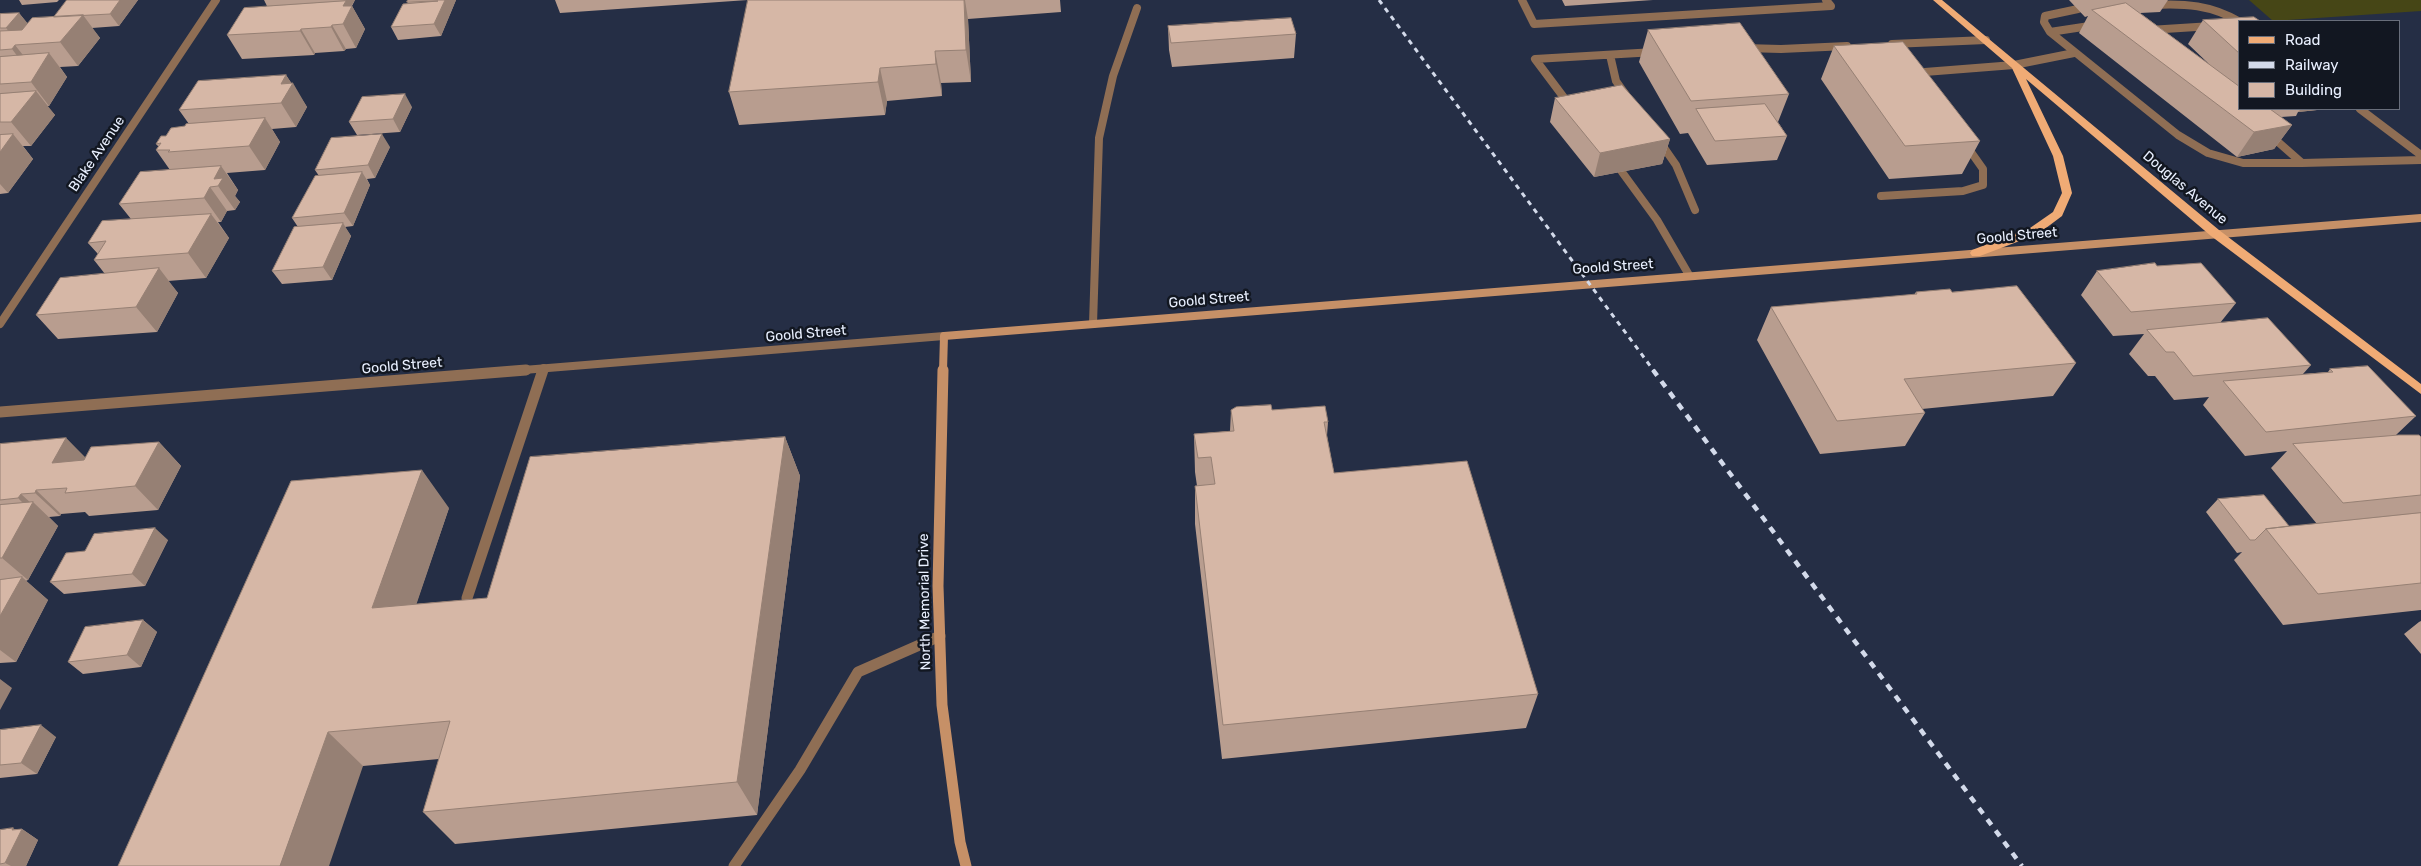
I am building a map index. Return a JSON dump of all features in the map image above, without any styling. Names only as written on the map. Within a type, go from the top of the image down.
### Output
[{"type":"main road","name":"Douglas Avenue","points":[[1937,0],[2215,234],[2421,390]]},
{"type":"main road","points":[[1976,254],[2034,231],[2058,214],[2067,193],[2058,156],[2014,65]]},
{"type":"main road","name":"Goold Street","points":[[944,336],[2421,218]]},
{"type":"main road","name":"North Memorial Drive","points":[[944,336],[938,586],[942,705],[960,842],[966,866]]},
{"type":"street","name":"Blake Avenue","points":[[0,324],[216,0]]},
{"type":"street","points":[[1522,0],[1534,24],[1831,6],[1826,0]]},
{"type":"street","points":[[2152,4],[2199,5],[2230,15],[2238,21]]},
{"type":"street","points":[[1093,324],[1099,138],[1113,76],[1137,8]]},
{"type":"street","points":[[2078,10],[2045,16],[2044,22],[2050,32],[2074,53],[2178,135],[2208,153],[2243,163],[2421,160]]},
{"type":"street","points":[[2050,32],[2101,24]]},
{"type":"street","points":[[2152,36],[2140,29],[2206,25],[2223,28]]},
{"type":"street","points":[[1888,52],[1882,44],[1986,40]]},
{"type":"street","points":[[1736,48],[1781,49],[1854,46]]},
{"type":"street","points":[[1578,116],[1534,60],[1668,51]]},
{"type":"street","points":[[1906,74],[2014,65],[2074,53]]},
{"type":"street","points":[[1610,55],[1616,81],[1632,103]]},
{"type":"street","points":[[1900,66],[1912,81]]},
{"type":"street","points":[[2361,110],[2421,155]]},
{"type":"street","points":[[2263,128],[2302,163]]},
{"type":"street","points":[[1654,133],[1676,165],[1695,210]]},
{"type":"street","points":[[1881,196],[1963,191],[1983,185],[1982,169],[1962,141]]},
{"type":"street","points":[[1622,172],[1658,220],[1689,275]]},
{"type":"street","name":"Goold Street","points":[[0,412],[944,336]]},
{"type":"street","points":[[467,598],[544,368]]},
{"type":"street","points":[[734,866],[800,770],[858,672],[940,636]]},
{"type":"shaded area","points":[[2249,0],[2421,0],[2421,11],[2272,20]]},
{"type":"building","points":[[67,0],[120,0],[110,14],[54,17]]},
{"type":"building","points":[[408,0],[445,0],[434,24],[391,27],[403,4],[438,1],[407,2]]},
{"type":"building","points":[[748,0],[964,0],[966,50],[935,51],[936,64],[880,68],[878,82],[729,92]]},
{"type":"building","points":[[346,1],[343,6],[352,6],[343,24],[332,25],[331,27],[301,29],[300,31],[227,35],[244,8]]},
{"type":"building","points":[[2126,3],[2238,86],[2238,110],[2271,110],[2292,125],[2254,132],[2092,10]]},
{"type":"building","points":[[19,13],[6,28],[0,28],[0,14]]},
{"type":"building","points":[[83,15],[60,42],[15,45],[12,49],[0,50],[0,31],[22,30],[32,18]]},
{"type":"building","points":[[2254,17],[2258,20],[2238,20],[2238,52],[2203,20]]},
{"type":"building","points":[[1291,18],[1296,34],[1171,43],[1168,26]]},
{"type":"building","points":[[1740,23],[1789,94],[1691,101],[1648,30]]},
{"type":"building","points":[[1903,42],[1980,141],[1905,146],[1834,46]]},
{"type":"building","points":[[49,53],[31,82],[0,84],[0,57]]},
{"type":"building","points":[[286,75],[281,84],[293,83],[281,103],[179,110],[198,81]]},
{"type":"building","points":[[1622,85],[1670,139],[1600,153],[1555,98]]},
{"type":"building","points":[[36,91],[11,122],[0,122],[0,94]]},
{"type":"building","points":[[405,94],[393,119],[349,122],[362,97]]},
{"type":"building","points":[[1765,104],[1787,136],[1715,141],[1696,109]]},
{"type":"building","points":[[265,118],[249,146],[168,152],[170,150],[156,150],[161,143],[156,144],[161,136],[166,136],[171,128],[185,126],[186,124]]},
{"type":"building","points":[[13,134],[0,152],[0,135]]},
{"type":"building","points":[[382,134],[368,165],[315,170],[331,138]]},
{"type":"building","points":[[221,166],[214,179],[223,178],[218,186],[210,187],[204,198],[119,204],[140,172]]},
{"type":"building","points":[[362,172],[344,213],[292,218],[315,176]]},
{"type":"building","points":[[211,214],[188,253],[94,260],[106,241],[88,243],[102,221]]},
{"type":"building","points":[[343,223],[323,267],[272,271],[294,227]]},
{"type":"building","points":[[2155,263],[2157,266],[2201,263],[2236,303],[2131,312],[2097,271]]},
{"type":"building","points":[[159,268],[136,307],[36,315],[60,278]]},
{"type":"building","points":[[2017,286],[2076,363],[1904,379],[1925,413],[1837,421],[1771,307],[1917,294],[1916,292],[1950,289],[1952,292]]},
{"type":"building","points":[[2268,318],[2311,365],[2193,376],[2174,352],[2166,352],[2147,330]]},
{"type":"building","points":[[2368,366],[2416,416],[2266,432],[2223,381],[2333,372],[2330,369]]},
{"type":"building","points":[[1271,405],[1272,410],[1325,406],[1328,422],[1324,422],[1334,473],[1467,461],[1538,694],[1223,725],[1195,486],[1215,484],[1211,457],[1198,458],[1194,434],[1234,431],[1231,410],[1236,407]]},
{"type":"building","points":[[2419,435],[2421,437],[2421,495],[2343,503],[2293,444]]},
{"type":"building","points":[[785,437],[737,782],[423,812],[450,721],[328,732],[280,866],[118,866],[291,481],[422,470],[372,608],[487,598],[530,457]]},
{"type":"building","points":[[66,438],[52,463],[84,460],[91,447],[159,442],[135,486],[65,493],[67,488],[36,490],[35,493],[21,494],[18,498],[0,500],[0,444]]},
{"type":"building","points":[[2264,495],[2289,526],[2266,529],[2255,540],[2250,540],[2218,499]]},
{"type":"building","points":[[33,502],[2,558],[0,558],[0,505]]},
{"type":"building","points":[[2421,513],[2421,583],[2318,594],[2266,529]]},
{"type":"building","points":[[155,528],[132,574],[50,582],[66,553],[85,551],[94,534]]},
{"type":"building","points":[[22,577],[0,616],[0,580]]},
{"type":"building","points":[[143,620],[127,655],[68,662],[85,627]]},
{"type":"building","points":[[41,725],[21,763],[0,765],[0,730]]},
{"type":"building","points":[[13,828],[12,830],[22,829],[5,863],[0,864],[0,830]]},
{"type":"railway","points":[[1379,0],[1654,371]]},
{"type":"railway","points":[[1653,370],[2022,866]]}]
